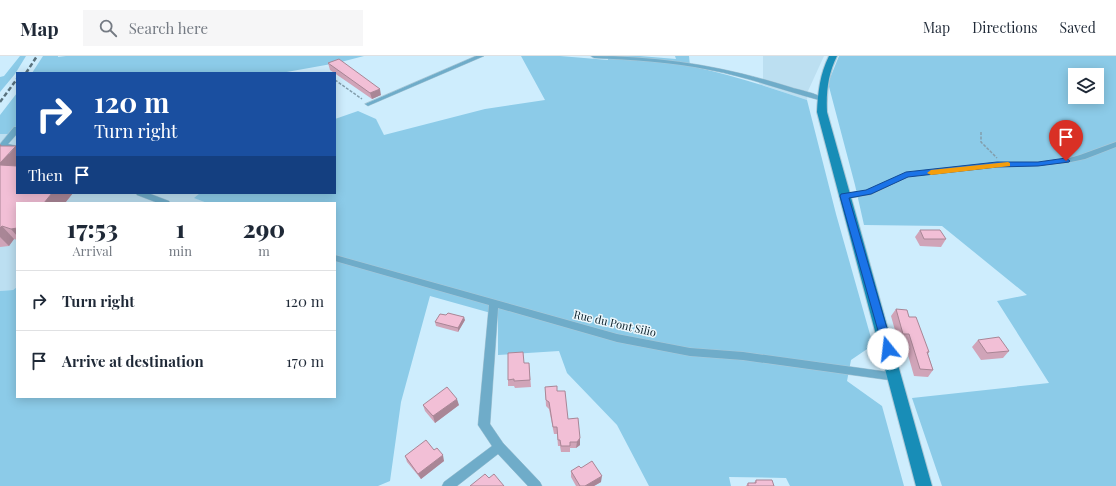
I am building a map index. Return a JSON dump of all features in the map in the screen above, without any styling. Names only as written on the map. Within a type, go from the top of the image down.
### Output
[{"type":"main road","points":[[833,56],[824,79],[821,99],[822,112],[844,196],[896,377],[924,486]]},
{"type":"main road","points":[[909,427],[931,486]]},
{"type":"street","points":[[368,104],[481,56]]},
{"type":"street","points":[[594,56],[706,67],[726,71],[821,99]]},
{"type":"street","points":[[16,130],[3,146],[16,148]]},
{"type":"street","points":[[844,196],[868,193],[906,175],[1004,165],[1066,161],[1082,157],[1116,144]]},
{"type":"street","points":[[143,194],[163,202]]},
{"type":"street","name":"Rue du Pont Silio","points":[[336,258],[618,338],[690,352],[743,356],[896,377]]},
{"type":"street","points":[[494,303],[484,424],[499,447],[536,486]]},
{"type":"street","points":[[448,486],[499,447]]},
{"type":"path","points":[[336,81],[368,104]]},
{"type":"path","points":[[981,132],[981,142],[1004,165]]},
{"type":"shaded area","points":[[20,56],[26,56],[15,74],[0,92],[0,77],[4,76]]},
{"type":"shaded area","points":[[43,56],[364,56],[337,63],[287,72],[33,72]]},
{"type":"shaded area","points":[[521,56],[560,56],[608,60],[608,56],[640,56],[676,59],[675,56],[689,56],[690,66],[734,77],[807,100],[836,214],[873,345],[851,360],[847,381],[882,406],[904,486],[790,486],[786,478],[729,477],[731,486],[649,486],[617,425],[567,373],[559,351],[498,355],[498,315],[430,296],[401,402],[390,481],[378,486],[0,486],[0,291],[13,290],[16,288],[16,398],[336,398],[336,202],[204,202],[194,198],[199,194],[336,194],[336,119],[358,111],[376,119],[384,135],[485,109],[545,100]]},
{"type":"shaded area","points":[[763,56],[824,56],[808,91],[807,100],[759,84],[763,78]]},
{"type":"shaded area","points":[[839,56],[1116,56],[1116,486],[942,486],[912,398],[1049,383],[997,301],[1027,295],[942,226],[864,225],[828,83]]},
{"type":"shaded area","points":[[16,94],[16,134],[0,134],[0,115]]},
{"type":"shaded area","points":[[0,134],[16,134],[16,194],[199,194],[195,198],[205,202],[16,202],[16,288],[13,290],[0,291]]},
{"type":"building","points":[[339,59],[380,89],[370,93],[328,63]]},
{"type":"building","points":[[0,146],[16,146],[0,163]]},
{"type":"building","points":[[0,165],[16,166],[16,194],[51,194],[45,202],[16,202],[16,228],[11,229],[2,226],[0,228]]},
{"type":"building","points":[[920,230],[940,230],[946,239],[924,239]]},
{"type":"building","points":[[896,309],[907,310],[909,317],[916,317],[929,352],[927,352],[933,370],[920,369],[909,334],[903,334]]},
{"type":"building","points":[[448,313],[464,317],[458,328],[435,322],[440,314],[446,315]]},
{"type":"building","points":[[999,337],[1009,351],[987,353],[978,340]]},
{"type":"building","points":[[523,352],[524,363],[529,363],[530,380],[508,380],[508,353]]},
{"type":"building","points":[[557,386],[557,391],[565,391],[568,419],[578,418],[580,438],[577,442],[570,442],[570,446],[561,446],[560,440],[558,440],[557,427],[553,427],[549,402],[546,400],[545,387]]},
{"type":"building","points":[[447,387],[457,399],[433,416],[423,405]]},
{"type":"building","points":[[426,440],[434,450],[437,448],[443,455],[418,474],[405,456]]},
{"type":"building","points":[[592,461],[602,476],[585,486],[580,486],[571,471],[579,466],[581,468]]},
{"type":"building","points":[[485,474],[489,478],[494,474],[504,486],[470,486]]},
{"type":"building","points":[[756,480],[772,480],[774,486],[748,486],[748,483],[756,483]]},
{"type":"railway","points":[[27,72],[37,56]]},
{"type":"railway","points":[[0,102],[16,80]]},
{"type":"slow traffic","points":[[931,173],[1008,165]]},
{"type":"route","points":[[888,349],[844,196],[868,193],[906,175],[997,165],[1038,164],[1066,161]]}]
